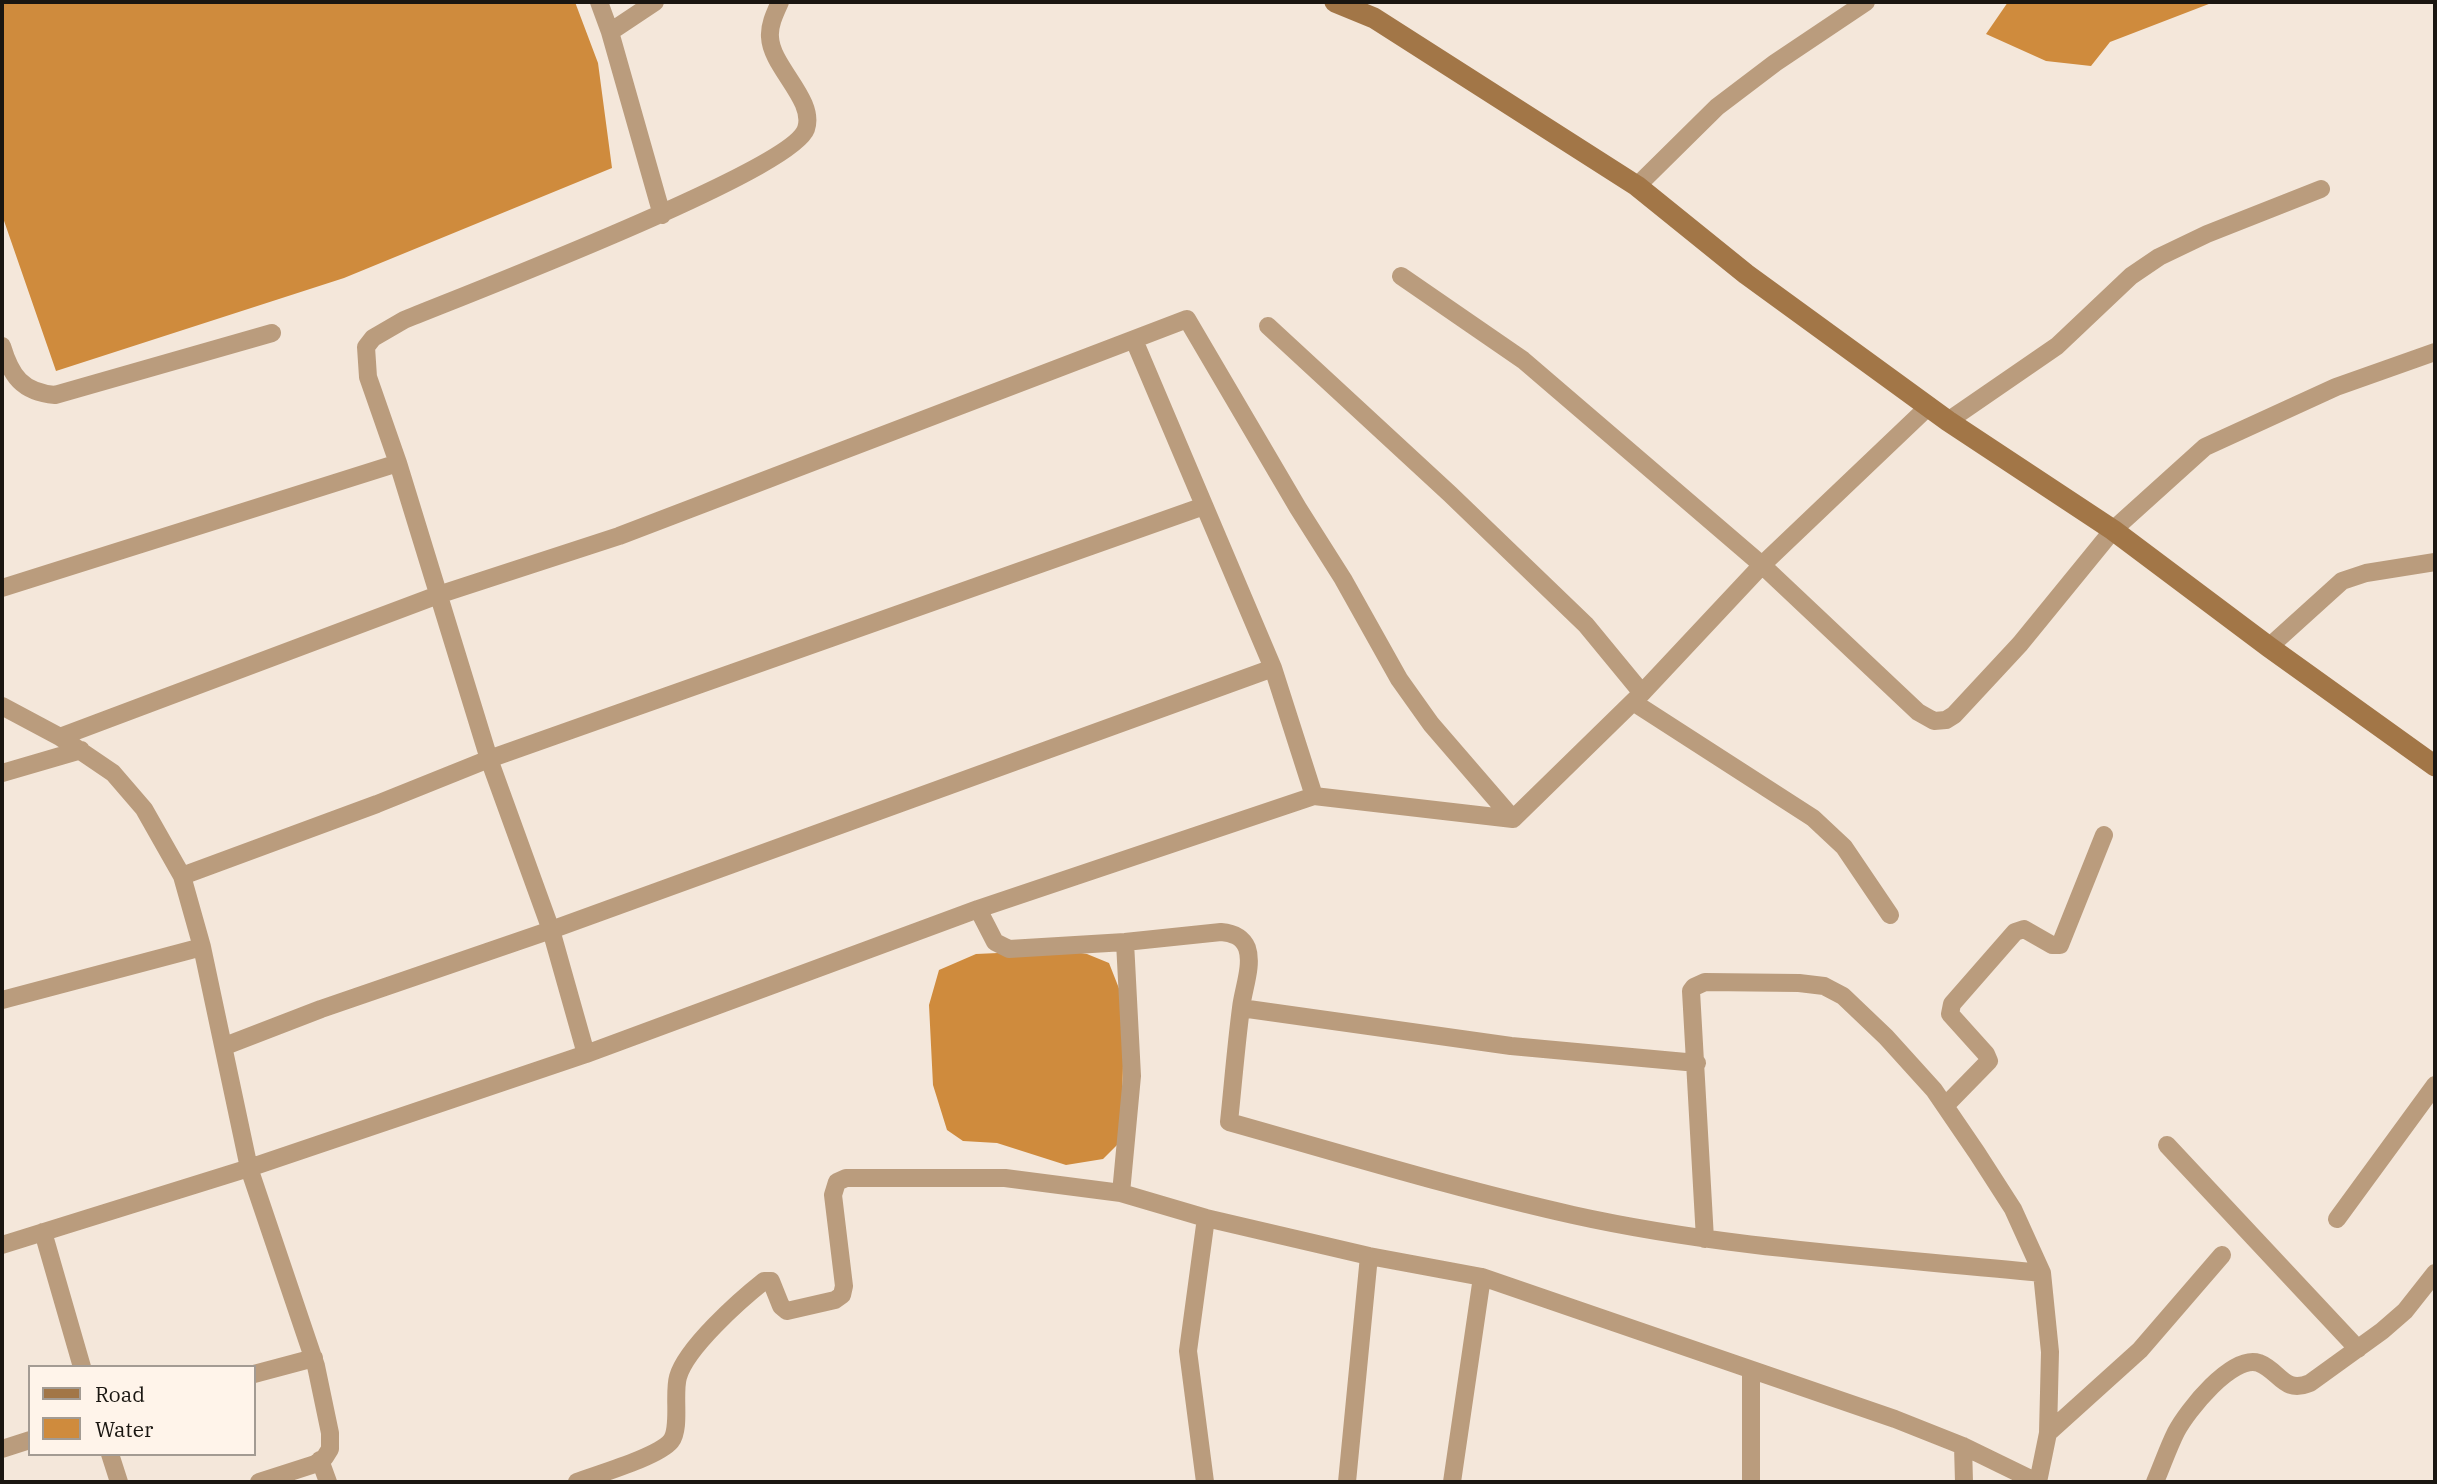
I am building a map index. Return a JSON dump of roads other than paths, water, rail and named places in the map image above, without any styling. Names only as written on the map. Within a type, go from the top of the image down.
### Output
[{"type":"main road","points":[[1335,2],[1374,18],[1637,186],[1746,274],[1948,421],[2113,530],[2269,647],[2435,766]]},
{"type":"street","points":[[599,2],[662,215]]},
{"type":"street","points":[[610,32],[655,2]]},
{"type":"street","points":[[586,1054],[551,930],[489,758],[398,463],[368,377],[366,348],[373,338],[404,320],[662,215],[777,155],[797,141],[805,131],[805,107],[774,56],[769,38],[772,19],[780,2]]},
{"type":"street","points":[[1637,186],[1717,107],[1774,63],[1866,2]]},
{"type":"street","points":[[1948,421],[2057,346],[2131,276],[2159,257],[2207,234],[2320,189]]},
{"type":"street","points":[[1401,276],[1524,360],[1762,565],[1918,712],[1934,721],[1946,720],[1962,708],[2020,644],[2113,530],[2205,447],[2336,387],[2435,352]]},
{"type":"street","points":[[60,737],[438,595],[619,536],[1187,319],[1343,579],[1399,679],[1431,724],[1513,818]]},
{"type":"street","points":[[1268,326],[1450,494],[1586,625],[1637,698],[1813,818],[1844,847],[1890,915]]},
{"type":"street","points":[[2,346],[6,359],[26,388],[40,394],[55,395],[272,333]]},
{"type":"street","points":[[1134,340],[1273,668],[1314,796]]},
{"type":"street","points":[[1513,818],[1637,698],[1762,565],[1929,406]]},
{"type":"street","points":[[2,588],[398,463]]},
{"type":"street","points":[[182,876],[377,804],[489,758],[1204,506]]},
{"type":"street","points":[[2269,647],[2342,582],[2366,573],[2435,562]]},
{"type":"street","points":[[225,1046],[321,1009],[551,930],[1273,668]]},
{"type":"street","points":[[2,706],[60,737],[113,773],[144,809],[182,876],[225,1046],[249,1168],[314,1358],[330,1433],[330,1449],[320,1460],[289,1474],[259,1482]]},
{"type":"street","points":[[2,773],[81,750]]},
{"type":"street","points":[[2,1245],[249,1168],[586,1054],[978,909],[1314,796],[1513,818]]},
{"type":"street","points":[[1945,1106],[1989,1061],[1986,1054],[1950,1014],[1951,1004],[2015,932],[2024,929],[2052,945],[2060,945],[2104,835]]},
{"type":"street","points":[[978,909],[995,942],[1009,949],[1125,942],[1221,932],[1234,934],[1242,940],[1249,960],[1229,1122],[1412,1174],[1573,1215],[1705,1239],[2042,1273]]},
{"type":"street","points":[[1121,1193],[1132,1076],[1125,942]]},
{"type":"street","points":[[2,1000],[202,947]]},
{"type":"street","points":[[577,1482],[646,1456],[670,1442],[675,1425],[678,1375],[686,1361],[696,1346],[764,1281],[771,1281],[781,1306],[787,1311],[835,1300],[842,1294],[844,1286],[833,1195],[835,1186],[841,1180],[1005,1178],[1121,1193],[1206,1218],[1369,1256],[1482,1277],[1895,1419],[1963,1446],[2038,1482],[2048,1433],[2050,1352],[2042,1273],[2013,1209],[1934,1090],[1886,1037],[1843,996],[1824,986],[1799,983],[1705,982],[1694,987],[1691,997],[1705,1239]]},
{"type":"street","points":[[1241,1008],[1511,1046],[1696,1063]]},
{"type":"street","points":[[2337,1219],[2435,1085]]},
{"type":"street","points":[[2167,1145],[2358,1349]]},
{"type":"street","points":[[1205,1482],[1188,1351],[1206,1218]]},
{"type":"street","points":[[43,1232],[81,1365]]},
{"type":"street","points":[[2048,1433],[2140,1350],[2222,1255]]},
{"type":"street","points":[[1347,1482],[1369,1256]]},
{"type":"street","points":[[2155,1482],[2185,1418],[2222,1375],[2243,1363],[2257,1362],[2289,1385],[2302,1386],[2358,1349],[2405,1311],[2435,1273]]},
{"type":"street","points":[[1451,1482],[1482,1277]]},
{"type":"street","points":[[256,1373],[314,1358]]},
{"type":"street","points":[[1751,1370],[1751,1482]]},
{"type":"street","points":[[2,1448],[28,1441]]},
{"type":"street","points":[[1963,1446],[1964,1482]]},
{"type":"street","points":[[111,1456],[119,1482]]},
{"type":"street","points":[[320,1460],[328,1482]]},
{"type":"water","points":[[2,2],[575,2],[598,63],[612,168],[344,278],[56,371],[2,215]]},
{"type":"water","points":[[2008,2],[2214,2],[2110,42],[2091,66],[2046,61],[1986,34]]},
{"type":"water","points":[[1063,950],[1087,954],[1109,963],[1120,991],[1124,1029],[1118,1144],[1103,1159],[1066,1165],[997,1143],[963,1141],[947,1130],[933,1085],[929,1005],[939,970],[976,954]]}]
